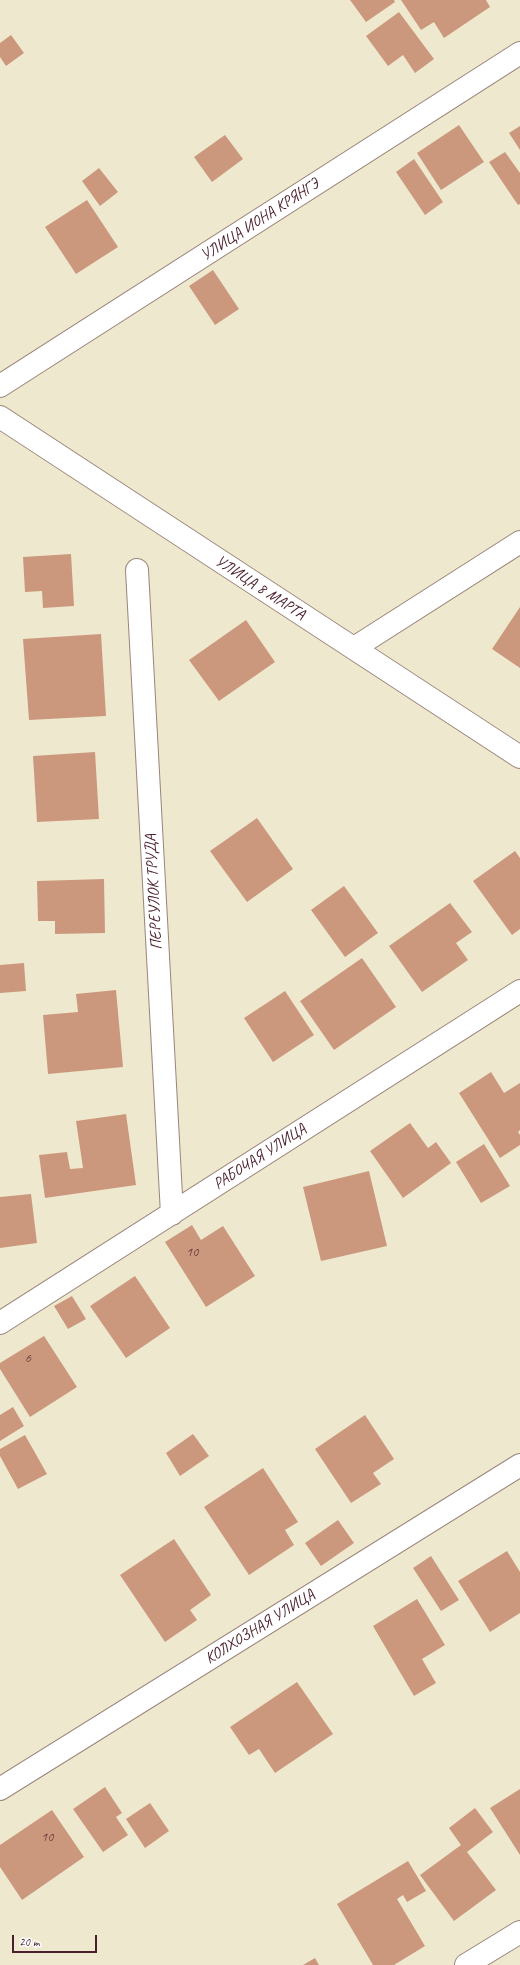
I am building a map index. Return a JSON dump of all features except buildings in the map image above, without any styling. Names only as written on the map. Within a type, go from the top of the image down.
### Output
[{"type":"street","name":"УЛИЦА ИОНА КРЯНГЭ","points":[[0,386],[520,53]]},
{"type":"street","name":"УЛИЦА 8 МАРТА","points":[[0,417],[520,757]]},
{"type":"street","points":[[354,648],[520,542]]},
{"type":"street","name":"ПЕРЕУЛОК ТРУДА","points":[[137,570],[172,1214]]},
{"type":"street","name":"РАБОЧАЯ УЛИЦА","points":[[0,1323],[520,991]]},
{"type":"street","name":"КОЛХОЗНАЯ УЛИЦА","points":[[0,1789],[520,1465]]},
{"type":"street","points":[[466,1965],[520,1932]]}]
